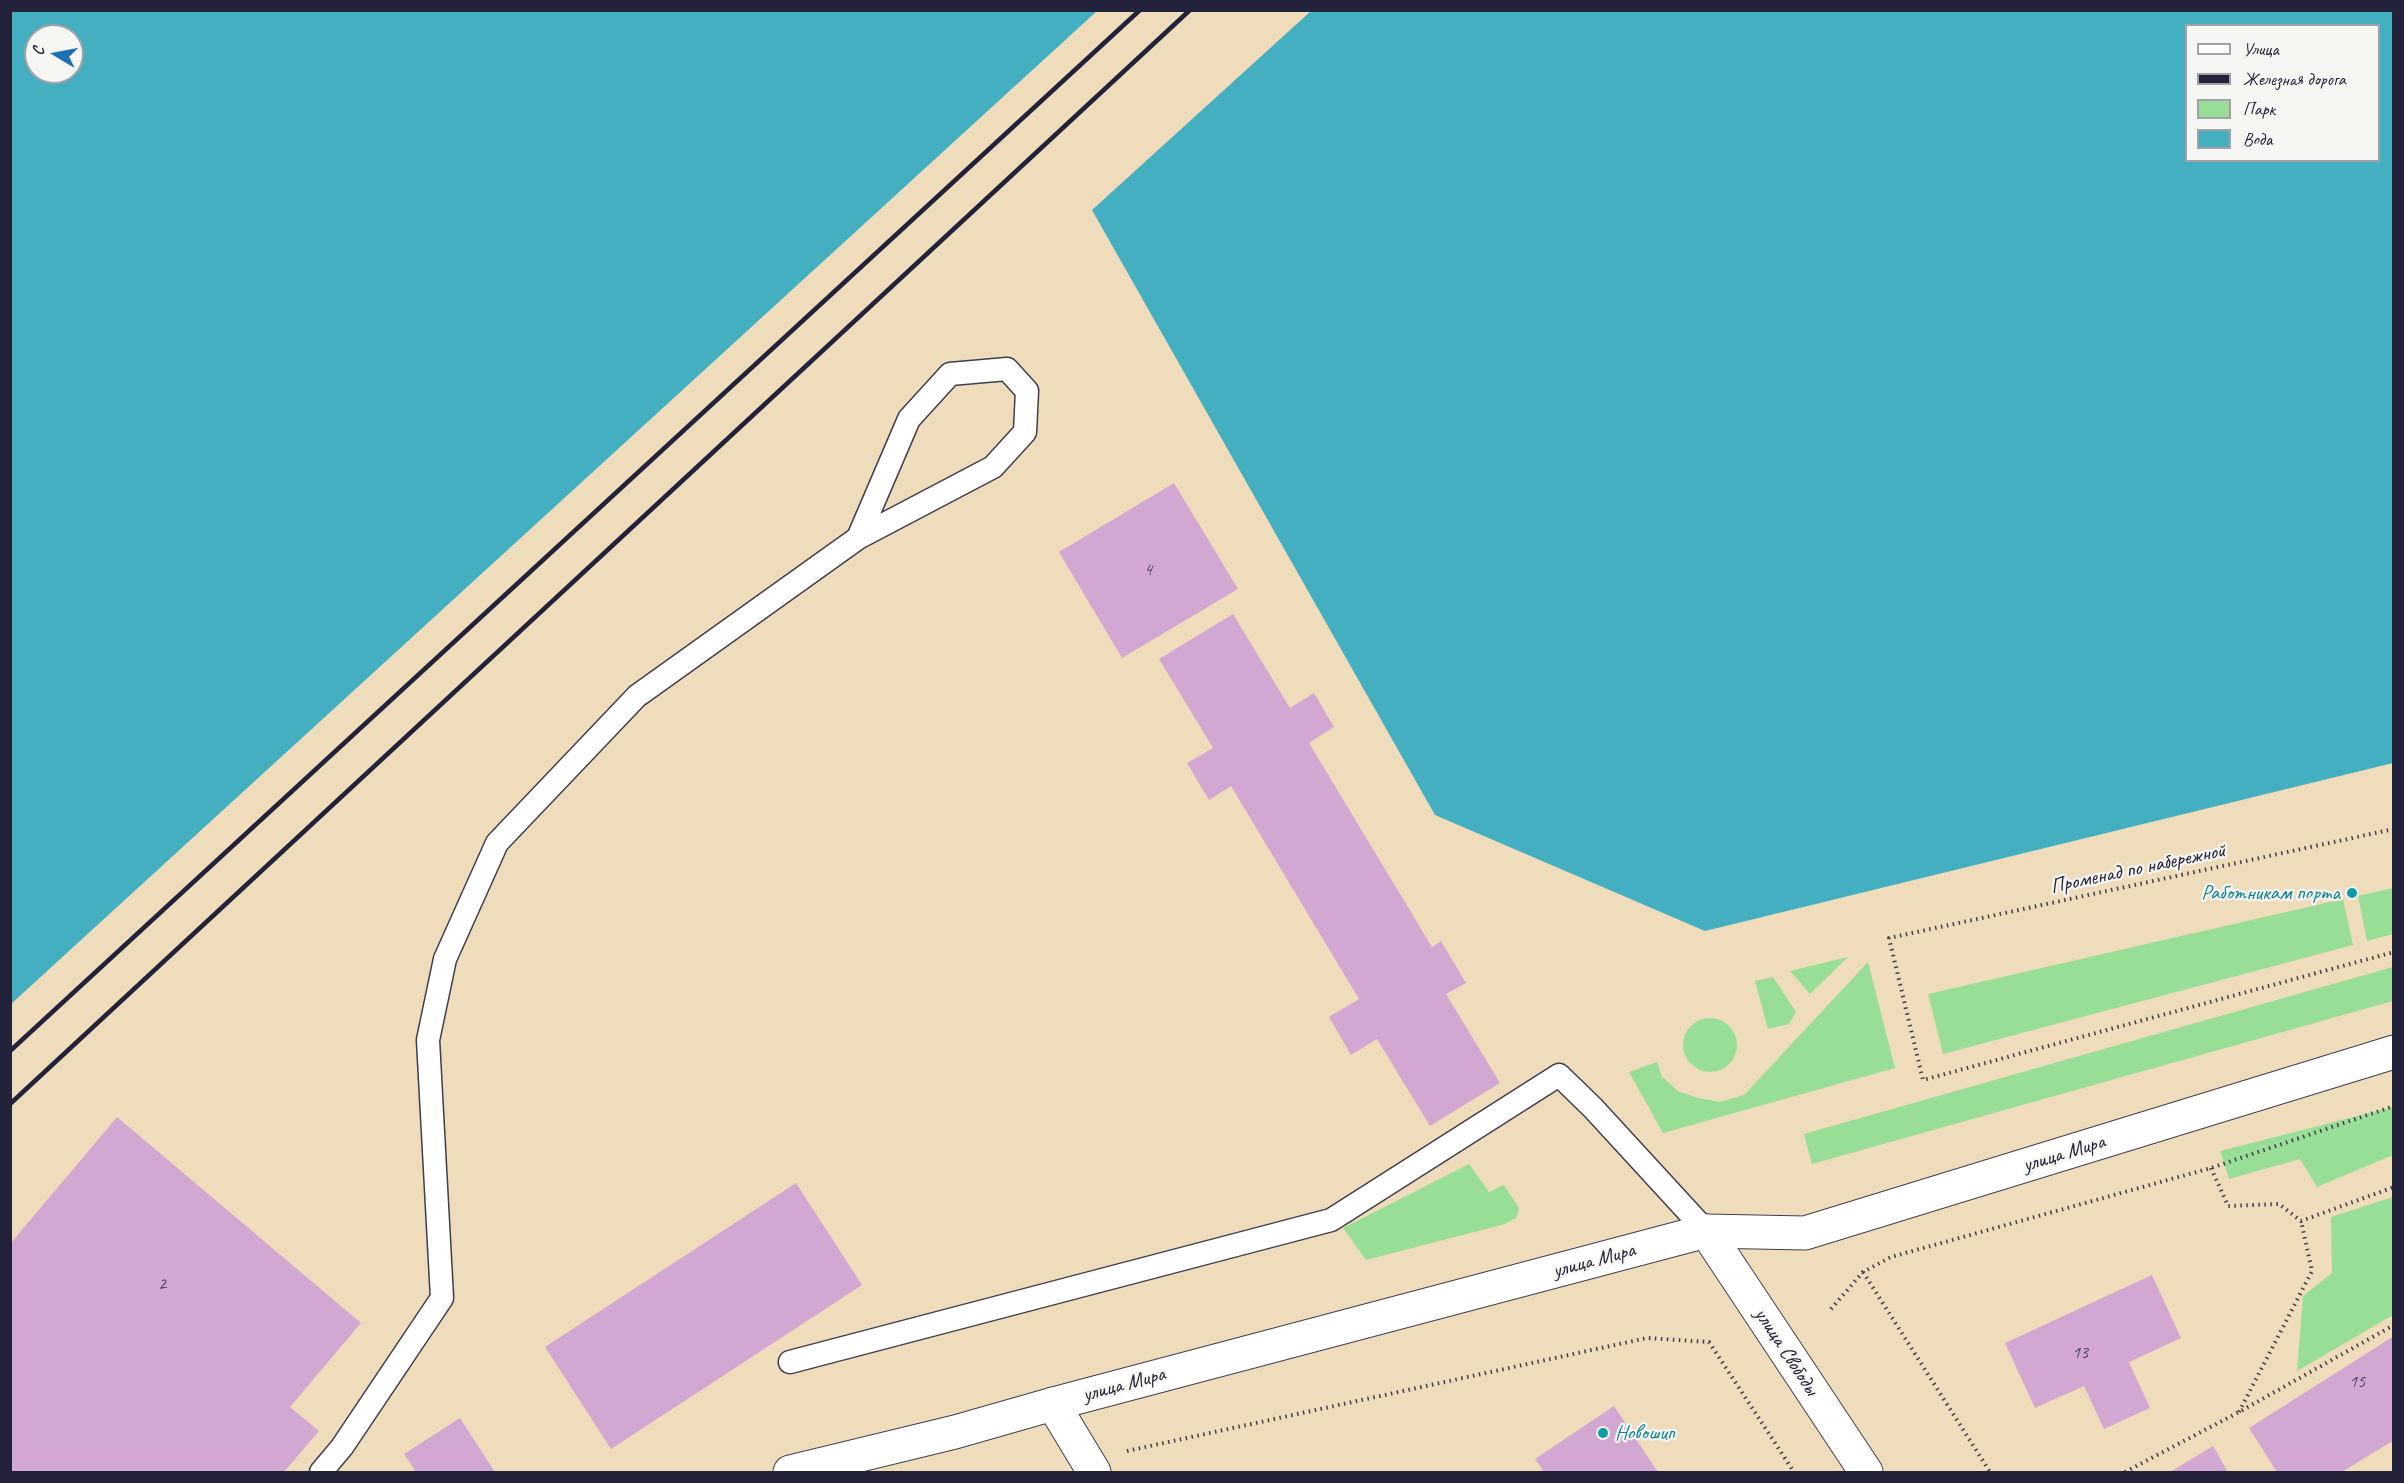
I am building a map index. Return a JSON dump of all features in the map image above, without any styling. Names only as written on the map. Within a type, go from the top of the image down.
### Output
[{"type":"street","name":"улица Мира","points":[[790,1473],[955,1432],[1706,1231],[1805,1233],[2394,1052]]},
{"type":"street","name":"улица Свободы","points":[[1706,1231],[1866,1473]]},
{"type":"street","points":[[1053,1404],[1090,1466]]},
{"type":"lane","points":[[321,1473],[342,1447],[442,1298],[428,1040],[445,959],[497,843],[637,696],[858,538],[993,467],[1024,432],[1027,391],[1007,369],[950,374],[909,419],[858,538]]},
{"type":"lane","points":[[790,1362],[1331,1220],[1559,1075],[1593,1108],[1706,1231]]},
{"type":"path","name":"Променад по набережной","points":[[2394,829],[1889,938],[1923,1080],[2394,952]]},
{"type":"path","points":[[1831,1309],[1863,1272],[1891,1257],[2211,1168],[2394,1106]]},
{"type":"path","points":[[2211,1168],[2228,1206],[2279,1204],[2301,1221],[2312,1271],[2239,1412]]},
{"type":"path","points":[[2301,1221],[2394,1187]]},
{"type":"path","points":[[1863,1272],[1990,1473]]},
{"type":"path","points":[[2125,1473],[2394,1325]]},
{"type":"path","points":[[1090,1466],[1647,1338],[1709,1342],[1794,1473]]},
{"type":"green space","points":[[2393,888],[2393,934],[2367,941],[2358,896]]},
{"type":"green space","points":[[2343,899],[2353,945],[1943,1054],[1928,994]]},
{"type":"green space","points":[[1848,957],[1810,994],[1790,971]]},
{"type":"green space","points":[[1868,962],[1895,1068],[1663,1133],[1629,1072],[1657,1062],[1662,1077],[1678,1091],[1720,1102],[1744,1095]]},
{"type":"green space","points":[[2393,967],[2393,1001],[1812,1164],[1804,1134]]},
{"type":"green space","points":[[1773,977],[1796,1012],[1789,1024],[1768,1029],[1755,981]]},
{"type":"green space","points":[[1710,1018],[1720,1020],[1729,1026],[1735,1035],[1737,1045],[1735,1055],[1729,1064],[1720,1070],[1710,1072],[1700,1070],[1691,1064],[1685,1055],[1683,1045],[1685,1035],[1691,1026],[1700,1020]]},
{"type":"green space","points":[[2393,1107],[2393,1155],[2317,1187],[2300,1159],[2229,1179],[2220,1151]]},
{"type":"green space","points":[[1469,1164],[1489,1192],[1504,1185],[1519,1208],[1516,1218],[1505,1224],[1366,1260],[1343,1228]]},
{"type":"green space","points":[[2393,1197],[2393,1315],[2297,1371],[2303,1296],[2332,1273],[2331,1217]]},
{"type":"water","points":[[11,10],[1097,11],[11,1004]]},
{"type":"water","points":[[1311,11],[2393,11],[2393,763],[1705,931],[1435,815],[1092,210]]},
{"type":"building","points":[[1174,483],[1238,589],[1122,658],[1059,552]]},
{"type":"building","points":[[1233,614],[1290,708],[1314,693],[1334,727],[1309,743],[1432,947],[1441,941],[1466,983],[1446,994],[1500,1083],[1430,1126],[1377,1039],[1351,1055],[1329,1017],[1359,999],[1231,786],[1209,800],[1187,763],[1213,748],[1159,659]]},
{"type":"building","points":[[117,1117],[361,1323],[290,1407],[319,1431],[284,1472],[10,1472],[10,1244]]},
{"type":"building","points":[[796,1183],[862,1285],[611,1449],[545,1347]]},
{"type":"building","points":[[2152,1275],[2181,1338],[2129,1362],[2150,1408],[2104,1429],[2084,1386],[2035,1408],[2005,1343]]},
{"type":"building","points":[[2394,1336],[2394,1440],[2342,1472],[2277,1472],[2249,1428]]},
{"type":"building","name":"Новошип","points":[[1614,1406],[1658,1472],[1544,1472],[1535,1459]]},
{"type":"building","points":[[460,1418],[495,1472],[416,1472],[404,1454]]},
{"type":"building","points":[[2213,1446],[2228,1472],[2170,1472]]},
{"type":"railway","points":[[10,1051],[1140,10]]},
{"type":"railway","points":[[10,1104],[1190,10]]},
{"type":"place","name":"Работникам порта","points":[[2352,893]]},
{"type":"place","name":"Новошип","points":[[1603,1433]]}]
